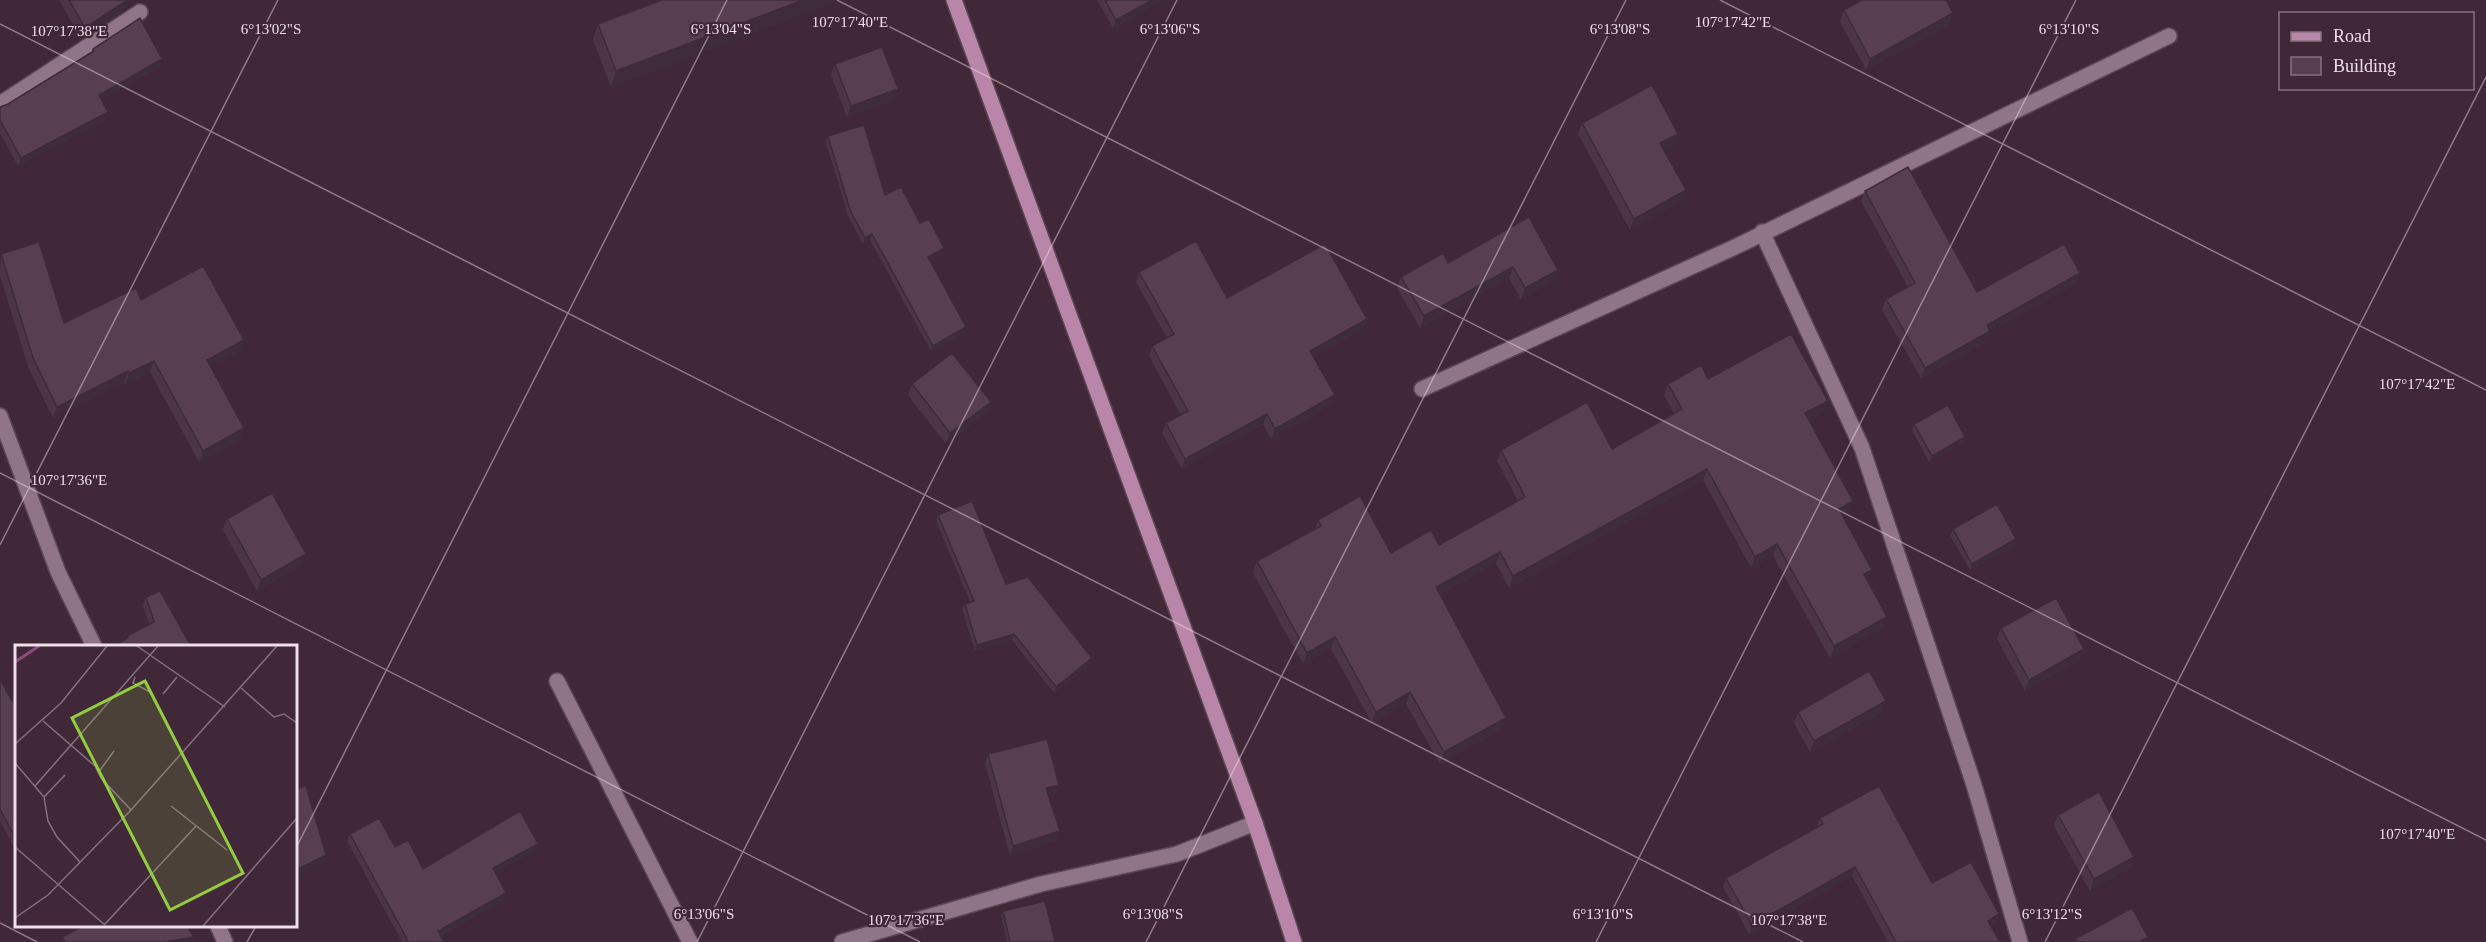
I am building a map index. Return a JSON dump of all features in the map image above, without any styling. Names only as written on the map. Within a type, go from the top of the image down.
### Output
[{"type":"main road","points":[[954,0],[1255,823],[1294,942]]},
{"type":"street","points":[[0,104],[140,12]]},
{"type":"street","points":[[1422,389],[1735,247],[2169,36]]},
{"type":"street","points":[[1762,232],[1862,448],[1974,785],[2020,942]]},
{"type":"street","points":[[0,416],[58,572],[94,645]]},
{"type":"street","points":[[557,681],[690,942]]},
{"type":"street","points":[[842,942],[1041,884],[1177,854],[1255,823]]},
{"type":"street","points":[[218,927],[225,942]]},
{"type":"building","points":[[69,0],[125,0],[126,1],[85,28]]},
{"type":"building","points":[[662,0],[803,0],[616,71],[598,24]]},
{"type":"building","points":[[1105,0],[1152,0],[1116,20]]},
{"type":"building","points":[[1862,0],[1946,0],[1953,13],[1870,59],[1844,10]]},
{"type":"building","points":[[140,18],[162,59],[99,95],[108,112],[21,158],[0,120],[0,107],[94,51],[93,49]]},
{"type":"building","points":[[882,47],[898,89],[851,106],[835,64]]},
{"type":"building","points":[[1652,85],[1678,134],[1660,143],[1686,190],[1634,219],[1582,123]]},
{"type":"building","points":[[864,125],[885,195],[901,187],[920,223],[929,219],[944,248],[928,257],[966,327],[933,346],[872,234],[865,238],[850,210],[828,136]]},
{"type":"building","points":[[1908,167],[1977,292],[2064,244],[2080,273],[1987,325],[1990,331],[1925,368],[1886,299],[1915,283],[1865,191]]},
{"type":"building","points":[[1529,217],[1558,270],[1525,288],[1513,267],[1424,316],[1401,277],[1443,253],[1448,263]]},
{"type":"building","points":[[1196,241],[1227,298],[1325,244],[1367,319],[1310,351],[1335,395],[1275,429],[1267,414],[1185,459],[1166,423],[1188,411],[1152,346],[1174,334],[1139,272]]},
{"type":"building","points":[[39,242],[64,323],[136,288],[141,300],[203,266],[244,340],[207,360],[244,428],[203,451],[154,361],[129,373],[128,371],[57,407],[33,358],[1,254]]},
{"type":"building","points":[[1791,334],[1828,401],[1805,413],[1853,501],[1839,509],[1872,570],[1864,574],[1887,617],[1834,646],[1777,544],[1755,557],[1707,469],[1513,576],[1500,552],[1436,587],[1506,718],[1444,752],[1410,692],[1376,712],[1335,637],[1307,653],[1257,561],[1321,526],[1318,520],[1360,496],[1391,553],[1431,530],[1439,545],[1525,497],[1501,450],[1587,402],[1612,449],[1682,409],[1668,384],[1701,365],[1708,379]]},
{"type":"building","points":[[952,353],[991,402],[950,433],[912,384]]},
{"type":"building","points":[[1948,405],[1965,437],[1932,456],[1914,424]]},
{"type":"building","points":[[272,493],[306,554],[261,580],[227,519]]},
{"type":"building","points":[[972,501],[1006,584],[1028,577],[1092,658],[1056,687],[1014,634],[977,645],[965,604],[974,601],[938,515]]},
{"type":"building","points":[[1997,504],[2016,539],[1972,564],[1953,529]]},
{"type":"building","points":[[160,591],[190,645],[115,645],[154,622],[146,597]]},
{"type":"building","points":[[2056,598],[2084,649],[2029,680],[2001,628]]},
{"type":"building","points":[[1869,671],[1886,701],[1814,741],[1798,712]]},
{"type":"building","points":[[0,679],[12,701],[15,700],[15,837],[0,809]]},
{"type":"building","points":[[1047,739],[1059,785],[1046,788],[1060,831],[1013,846],[988,754]]},
{"type":"building","points":[[306,786],[326,855],[297,870],[297,789]]},
{"type":"building","points":[[1879,786],[1932,883],[1971,862],[1999,914],[1988,921],[2000,942],[1896,942],[1855,867],[1752,925],[1726,878],[1823,824],[1820,818]]},
{"type":"building","points":[[2099,792],[2134,857],[2094,879],[2058,815]]},
{"type":"building","points":[[520,811],[538,844],[493,868],[506,893],[438,931],[444,942],[406,942],[408,941],[350,834],[379,818],[395,847],[408,840],[423,869]]},
{"type":"building","points":[[1045,901],[1055,942],[1010,942],[1003,911]]},
{"type":"building","points":[[2132,908],[2148,937],[2139,942],[2077,942],[2075,939]]},
{"type":"building","points":[[81,927],[188,927],[194,937],[165,942],[65,942],[62,937]]}]
